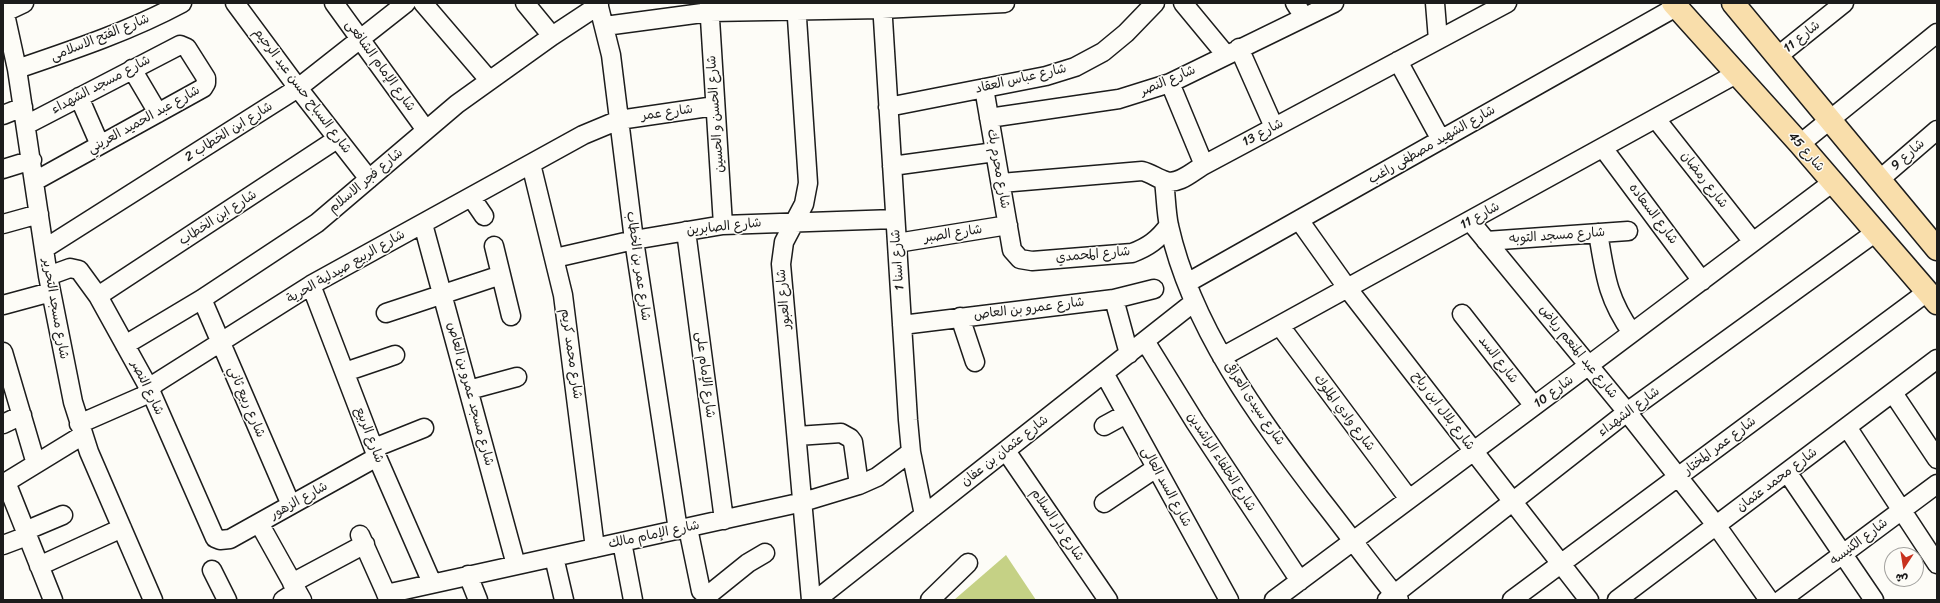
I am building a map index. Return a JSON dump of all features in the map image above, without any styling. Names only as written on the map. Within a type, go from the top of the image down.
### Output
[{"type":"main road","points":[[1732,3],[1778,56],[1879,180],[1934,240]]},
{"type":"main road","name":"شارع 45","points":[[1674,5],[1800,144],[1932,297]]},
{"type":"street","points":[[4,13],[24,3]]},
{"type":"street","name":"شارع الفتح الاسلامى","points":[[13,75],[121,31],[182,3]]},
{"type":"street","name":"شارع السباح حسن عبد الرحيم","points":[[235,3],[369,180]]},
{"type":"street","name":"شارع الإمام الشافعى","points":[[334,3],[426,130]]},
{"type":"street","name":"شارع ابن الخطاب 2","points":[[44,249],[298,88],[406,3]]},
{"type":"street","points":[[423,3],[489,80]]},
{"type":"street","points":[[525,3],[552,36]]},
{"type":"street","points":[[605,26],[709,8],[1004,3]]},
{"type":"street","name":"شارع عباس العقاد","points":[[888,107],[1046,76],[1075,67],[1103,52],[1126,33],[1155,3]]},
{"type":"street","name":"شارع النصر","points":[[989,118],[1119,99],[1170,82],[1232,52],[1300,10],[1334,3]]},
{"type":"street","points":[[1435,3],[1438,40]]},
{"type":"street","name":"شارع 13","points":[[1164,181],[1172,182],[1180,180],[1204,165],[1274,127],[1438,40],[1483,9],[1507,3]]},
{"type":"street","name":"شارع 11","points":[[1778,56],[1844,3]]},
{"type":"street","name":"شارع فجر الاسلام","points":[[125,345],[202,299],[317,223],[426,130],[489,80],[599,4]]},
{"type":"street","name":"شارع عمر بن الخطاب","points":[[599,4],[605,26],[619,120],[634,240],[683,529],[701,591],[706,594],[712,592],[748,563],[765,553]]},
{"type":"street","name":"شارع الشهيد مصطفى راغب","points":[[1187,283],[1441,140],[1674,5]]},
{"type":"street","name":"شارع اسنا 1","points":[[882,6],[911,452],[924,515]]},
{"type":"street","points":[[1192,6],[1232,52],[1274,127]]},
{"type":"street","name":"شارع العبور","points":[[796,7],[808,183],[804,204],[784,242],[781,264],[812,600]]},
{"type":"street","name":"شارع الحسن و الحسين","points":[[709,8],[723,225]]},
{"type":"street","name":"شارع مسجد التحرير","points":[[4,13],[13,75],[23,107],[44,249],[68,380],[81,429],[153,600]]},
{"type":"street","points":[[1800,144],[1937,32]]},
{"type":"street","name":"شارع عبد الحميد العريني","points":[[35,181],[203,88],[206,84],[206,78],[187,48],[182,45],[177,46]]},
{"type":"street","name":"شارع مسجد الشهداء","points":[[26,125],[177,46]]},
{"type":"street","points":[[1398,61],[1441,140]]},
{"type":"street","points":[[132,69],[158,113]]},
{"type":"street","name":"شارع 11","points":[[1222,357],[1348,289],[1736,74]]},
{"type":"street","points":[[1170,82],[1204,165]]},
{"type":"street","name":"شارع محرم بك","points":[[984,88],[1012,250]]},
{"type":"street","points":[[79,97],[100,146]]},
{"type":"street","name":"شارع عمر","points":[[619,120],[715,106]]},
{"type":"street","points":[[3,115],[23,107]]},
{"type":"street","name":"شارع رمضان","points":[[1656,119],[1753,242]]},
{"type":"street","name":"شارع الربيع صيدلية الحرية","points":[[4,483],[36,464],[81,429],[143,396],[156,383],[311,286],[582,136],[619,120]]},
{"type":"street","name":"شارع 9","points":[[1879,180],[1937,130]]},
{"type":"street","name":"شارع ابن الخطاب","points":[[98,296],[337,139]]},
{"type":"street","name":"شارع السعاده","points":[[1604,148],[1702,280]]},
{"type":"street","points":[[892,166],[995,152]]},
{"type":"street","points":[[3,169],[32,160]]},
{"type":"street","name":"شارع محمد كريم","points":[[531,164],[555,258],[568,331],[595,548]]},
{"type":"street","points":[[1001,183],[1142,171],[1151,173],[1164,181]]},
{"type":"street","name":"شارع سيدى العراقى","points":[[1164,181],[1169,225],[1187,283],[1194,302],[1222,357],[1283,449],[1354,541],[1393,598]]},
{"type":"street","name":"شارع 10","points":[[1274,600],[1473,450],[1589,366],[1833,182]]},
{"type":"street","points":[[471,197],[484,216]]},
{"type":"street","points":[[3,224],[39,214]]},
{"type":"street","name":"شارع الصابرين","points":[[555,258],[634,240],[723,225],[896,219]]},
{"type":"street","name":"شارع بلال ابن رباح","points":[[1299,220],[1348,289],[1514,501],[1589,600]]},
{"type":"street","name":"شارع عبد المنعم رياض","points":[[1470,221],[1627,412],[1716,526],[1769,600]]},
{"type":"street","name":"شارع مسجد عمرو بن العاص","points":[[423,224],[516,565]]},
{"type":"street","name":"شارع الصبر","points":[[897,243],[1008,225]]},
{"type":"street","name":"شارع المحمدي","points":[[1012,250],[1020,259],[1026,261],[1132,253],[1146,248],[1159,238],[1169,225]]},
{"type":"street","name":"شارع الإمام على","points":[[686,231],[724,520]]},
{"type":"street","name":"شارع مسجد التوبه","points":[[1486,241],[1628,231]]},
{"type":"street","name":"شارع الشهداء","points":[[1393,598],[1627,412],[1876,232]]},
{"type":"street","points":[[1598,233],[1606,281],[1612,300],[1632,333]]},
{"type":"street","points":[[494,246],[511,316]]},
{"type":"street","name":"شارع النصر","points":[[3,305],[50,284],[70,268],[79,270],[98,296],[150,390],[212,534],[220,540]]},
{"type":"street","points":[[386,313],[501,275]]},
{"type":"street","name":"شارع الربيع","points":[[311,286],[376,453],[432,583]]},
{"type":"street","name":"شارع عمرو بن العاص","points":[[902,324],[1114,299],[1154,289]]},
{"type":"street","name":"شارع عمر المختار","points":[[1512,600],[1678,477],[1932,297]]},
{"type":"street","name":"شارع ربيع ثاني","points":[[202,299],[291,505]]},
{"type":"street","points":[[1114,299],[1129,354]]},
{"type":"street","name":"شارع عثمان بن عفان","points":[[816,600],[1194,302]]},
{"type":"street","name":"شارع السد","points":[[1462,314],[1534,406]]},
{"type":"street","points":[[960,317],[975,362]]},
{"type":"street","name":"شارع وادي الملوك","points":[[1280,326],[1409,499]]},
{"type":"street","name":"شارع الخلفاء الراشدين","points":[[1145,340],[1208,442],[1300,581]]},
{"type":"street","points":[[345,372],[395,355]]},
{"type":"street","points":[[4,359],[36,464]]},
{"type":"street","name":"شارع محمد عثمان","points":[[1617,600],[1937,359]]},
{"type":"street","name":"شارع السد العالى","points":[[1104,374],[1229,600]]},
{"type":"street","points":[[469,390],[517,377]]},
{"type":"street","points":[[1892,393],[1937,459]]},
{"type":"street","points":[[1104,426],[1126,414]]},
{"type":"street","points":[[3,424],[22,415]]},
{"type":"street","points":[[1847,427],[1937,564]]},
{"type":"street","name":"شارع الزهور","points":[[220,540],[230,539],[291,505],[376,453],[424,428]]},
{"type":"street","points":[[797,436],[841,434],[850,438],[853,442],[859,485]]},
{"type":"street","name":"شارع دار السلام","points":[[1006,450],[1108,600]]},
{"type":"street","name":"شارع الإمام مالك","points":[[387,597],[432,583],[803,502],[859,485],[877,477],[911,452]]},
{"type":"street","points":[[1104,503],[1156,468]]},
{"type":"street","points":[[1787,472],[1874,600]]},
{"type":"street","points":[[4,483],[53,600]]},
{"type":"street","name":"شارع الكنيسه","points":[[1782,600],[1937,484]]},
{"type":"street","points":[[3,545],[63,515]]},
{"type":"street","points":[[259,523],[293,594],[362,540],[387,597]]},
{"type":"street","points":[[39,566],[122,528]]},
{"type":"street","points":[[622,542],[633,600]]},
{"type":"street","points":[[554,557],[564,600]]},
{"type":"street","points":[[930,600],[968,564]]},
{"type":"street","points":[[212,570],[227,600]]},
{"type":"street","points":[[468,575],[478,600]]},
{"type":"green space","points":[[1006,555],[1036,600],[954,600]]}]
